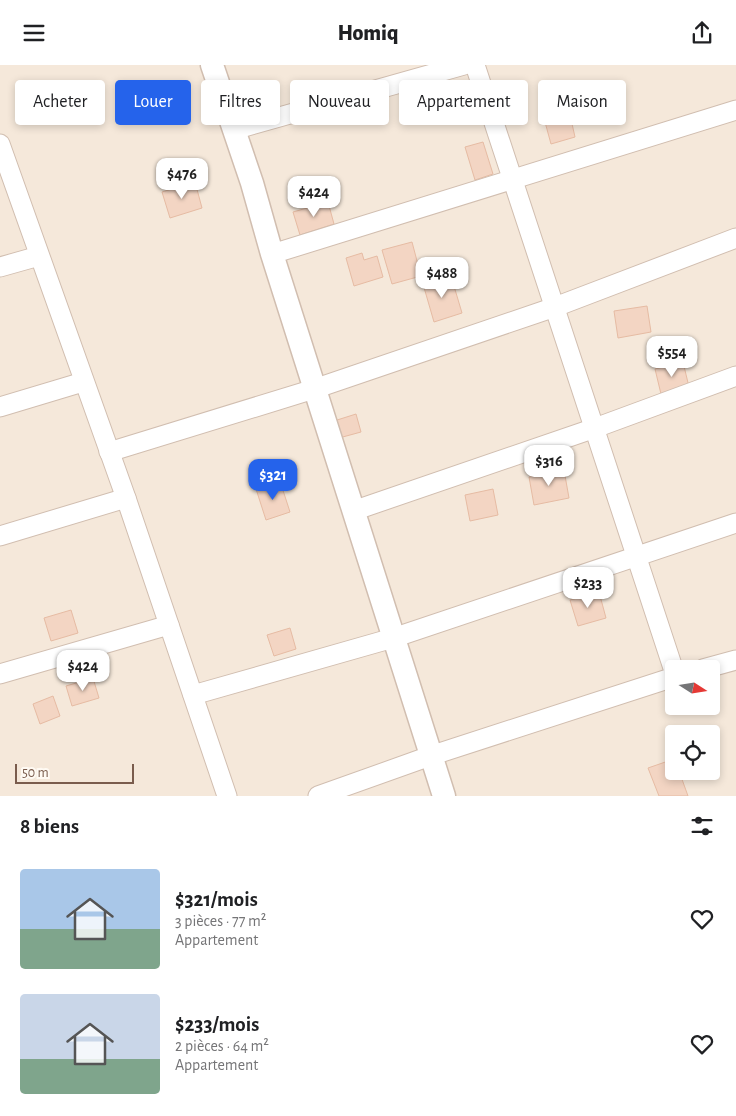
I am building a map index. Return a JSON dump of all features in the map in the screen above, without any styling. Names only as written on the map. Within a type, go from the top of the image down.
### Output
[{"type":"street","points":[[212,65],[252,183],[314,389],[444,796]]},
{"type":"street","points":[[233,130],[464,65]]},
{"type":"street","points":[[475,65],[670,660]]},
{"type":"street","points":[[272,254],[736,110]]},
{"type":"street","points":[[0,143],[126,498],[227,796]]},
{"type":"street","points":[[110,452],[314,389],[555,307],[736,238]]},
{"type":"street","points":[[0,267],[39,256]]},
{"type":"street","points":[[353,511],[595,428],[736,376]]},
{"type":"street","points":[[0,407],[83,381]]},
{"type":"street","points":[[0,536],[126,498]]},
{"type":"street","points":[[193,695],[393,638],[736,523]]},
{"type":"street","points":[[0,674],[169,625]]},
{"type":"street","points":[[720,664],[736,660]]},
{"type":"street","points":[[318,796],[430,755],[665,680]]},
{"type":"shaded area","points":[[0,65],[736,65],[736,796],[0,796]]},
{"type":"building","points":[[546,125],[572,125],[575,137],[551,144]]},
{"type":"building","points":[[483,142],[493,174],[475,180],[465,147]]},
{"type":"building","points":[[195,182],[202,208],[170,218],[162,192]]},
{"type":"building","points":[[328,202],[334,224],[300,235],[293,212]]},
{"type":"building","points":[[412,242],[421,276],[392,284],[382,250]]},
{"type":"building","points":[[362,253],[364,260],[377,256],[383,277],[354,286],[346,258]]},
{"type":"building","points":[[451,276],[462,313],[434,322],[423,284]]},
{"type":"building","points":[[647,306],[651,332],[618,338],[614,311]]},
{"type":"building","points":[[683,362],[689,387],[661,394],[655,369]]},
{"type":"building","points":[[356,414],[361,432],[339,438],[334,421]]},
{"type":"building","points":[[564,470],[569,498],[534,505],[529,477]]},
{"type":"building","points":[[280,481],[290,512],[266,520],[256,489]]},
{"type":"building","points":[[493,489],[498,515],[470,521],[465,495]]},
{"type":"building","points":[[599,592],[606,618],[578,626],[570,600]]},
{"type":"building","points":[[71,610],[78,633],[51,641],[44,618]]},
{"type":"building","points":[[290,628],[296,649],[274,656],[267,635]]},
{"type":"building","points":[[93,678],[99,698],[72,706],[66,686]]},
{"type":"building","points":[[53,696],[60,716],[40,724],[33,704]]},
{"type":"building","points":[[665,762],[665,780],[682,780],[688,796],[659,796],[648,768]]}]
